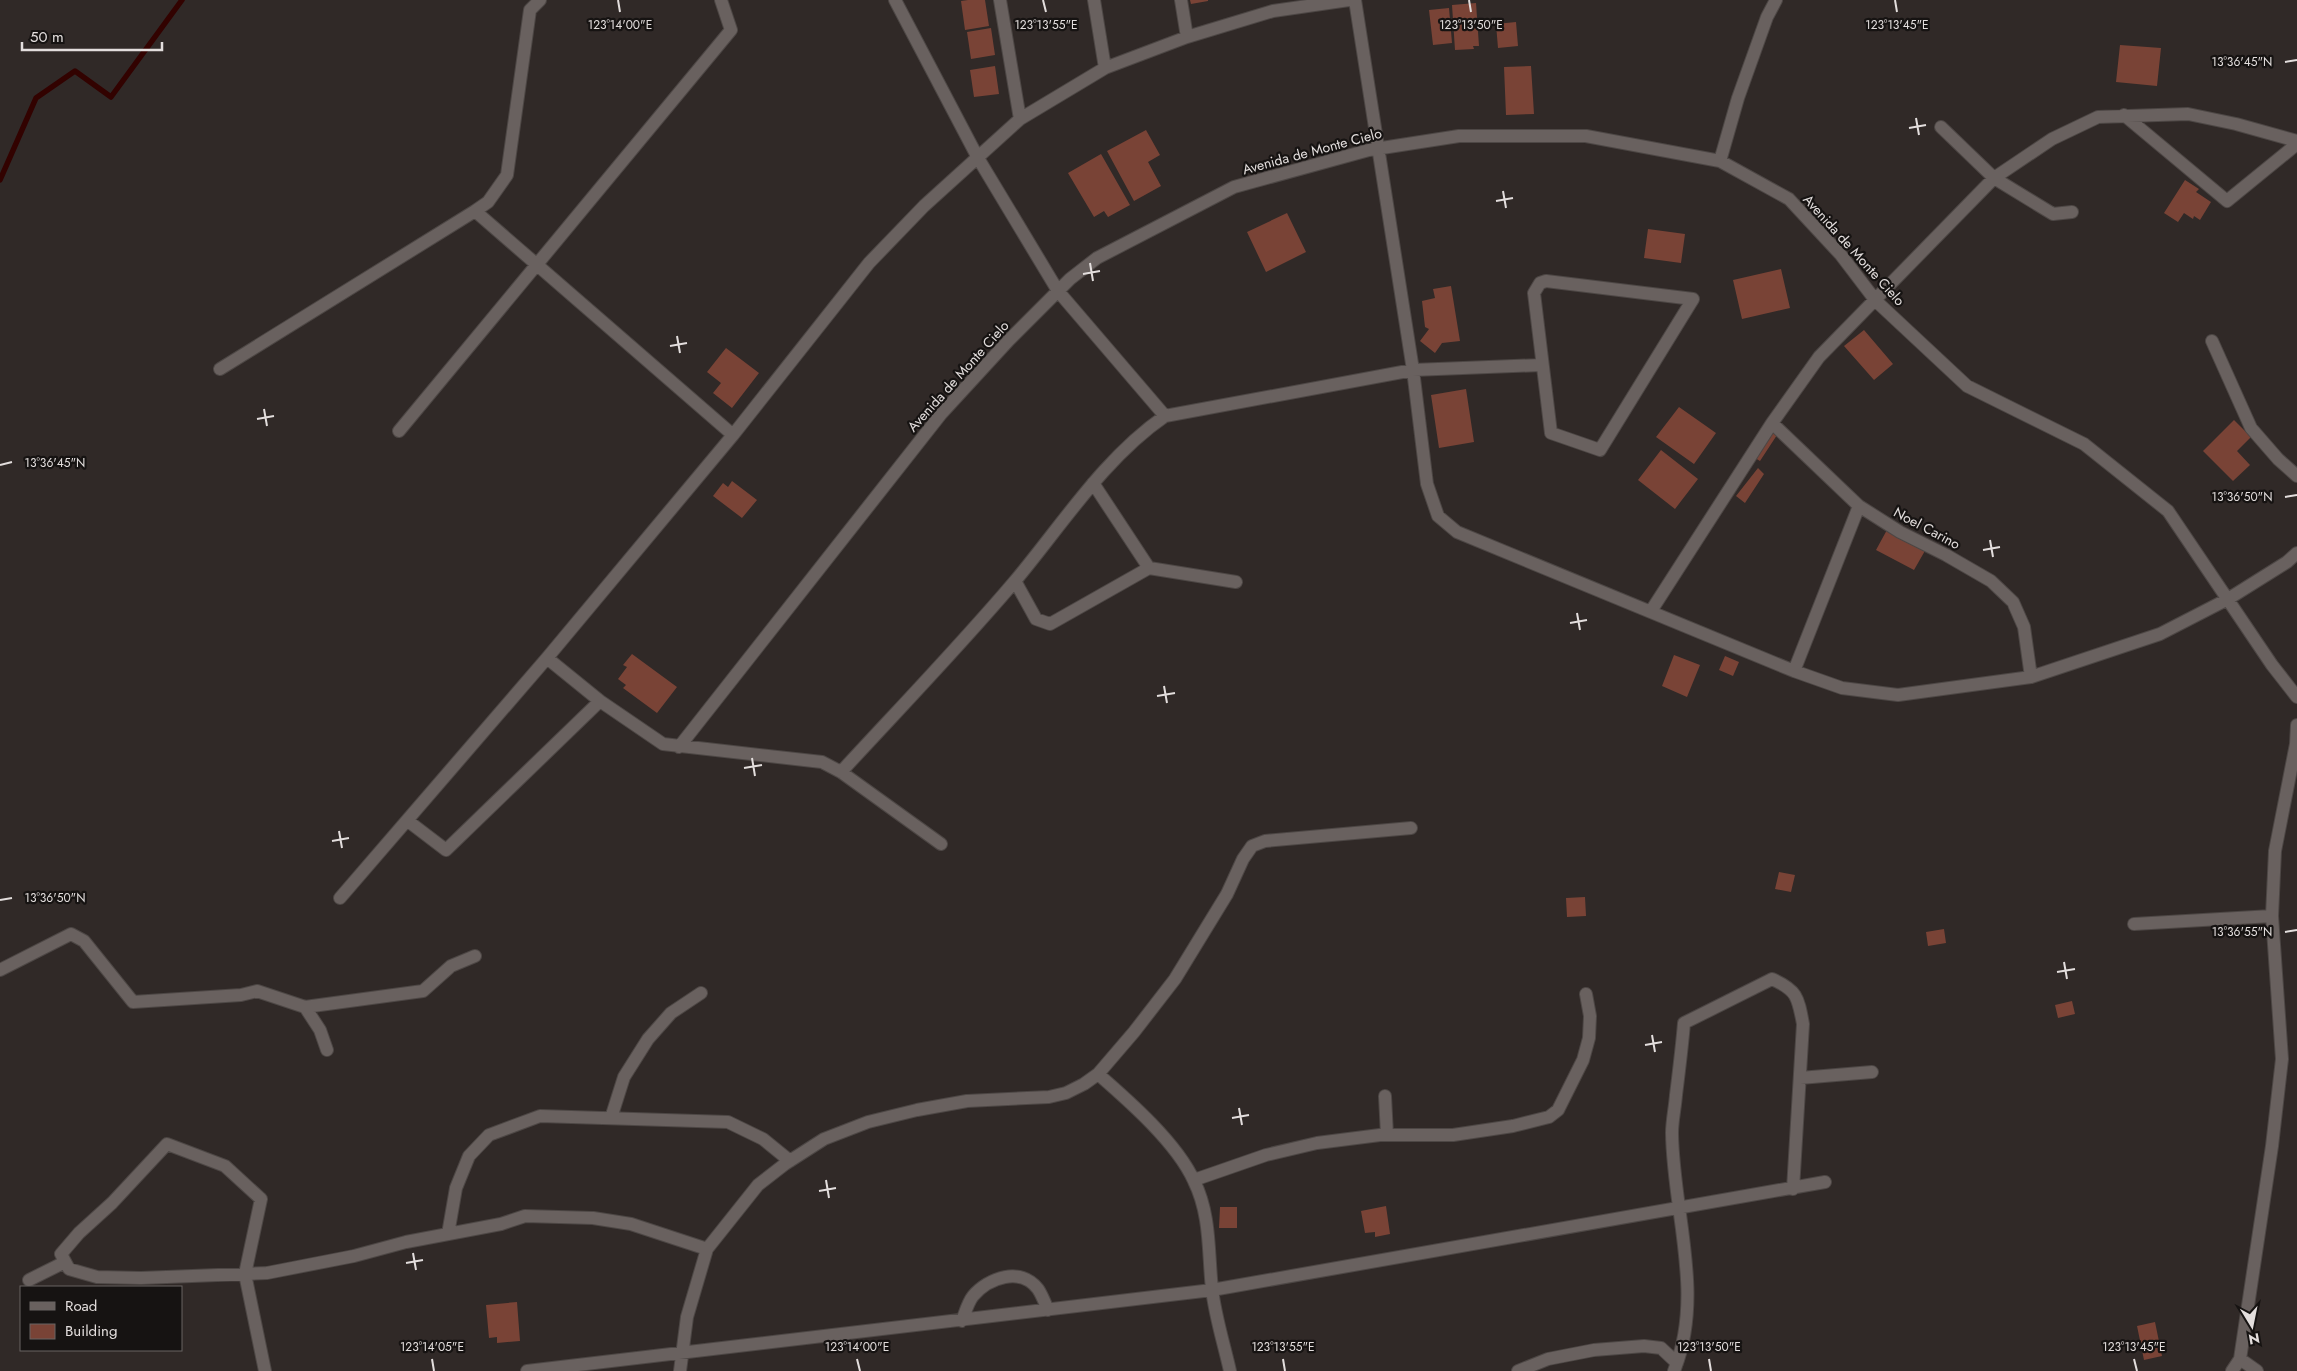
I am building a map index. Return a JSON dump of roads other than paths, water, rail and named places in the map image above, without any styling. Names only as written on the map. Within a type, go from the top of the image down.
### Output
[{"type":"street","points":[[220,369],[488,202],[506,175],[530,10],[540,0]]},
{"type":"street","points":[[399,431],[731,30],[721,0]]},
{"type":"street","points":[[895,0],[978,158],[1058,291],[1165,416]]},
{"type":"street","points":[[1000,0],[1020,119]]},
{"type":"street","points":[[1094,0],[1105,68]]},
{"type":"street","points":[[1182,0],[1188,37]]},
{"type":"street","points":[[340,898],[547,658],[733,435],[869,263],[924,206],[1020,119],[1105,68],[1272,6],[1349,0]]},
{"type":"street","points":[[1355,0],[1413,370],[1427,484],[1438,516],[1457,532],[1794,671],[1842,688],[1898,696],[2031,677],[2160,634],[2228,599],[2287,562],[2297,553]]},
{"type":"street","points":[[1720,161],[1738,98],[1767,17],[1776,0]]},
{"type":"street","points":[[1652,611],[1772,423],[1819,357],[1876,301],[1994,178],[2052,139],[2098,117],[2188,114],[2236,124],[2297,143]]},
{"type":"street","points":[[2124,115],[2228,201],[2297,143]]},
{"type":"street","points":[[1941,127],[1994,178],[2053,214],[2072,212]]},
{"type":"street","name":"Avenida de Monte Cielo","points":[[679,747],[941,414],[1058,291],[1098,258],[1234,187],[1379,148],[1459,136],[1586,136],[1720,161],[1789,199],[1841,255],[1876,301],[1967,386],[2084,444],[2168,511],[2272,665],[2297,697]]},
{"type":"street","points":[[475,211],[733,435]]},
{"type":"street","points":[[1546,281],[1693,300],[1600,450],[1551,433],[1541,365],[1534,293],[1540,283],[1546,281]]},
{"type":"street","points":[[2212,341],[2252,428],[2278,459],[2297,476]]},
{"type":"street","points":[[841,772],[1015,581],[1094,483],[1148,428],[1165,416],[1413,370],[1541,365]]},
{"type":"street","name":"Noel Carino","points":[[1772,423],[1859,506],[1900,532],[1991,581],[2013,602],[2024,627],[2031,677]]},
{"type":"street","points":[[1094,483],[1149,568]]},
{"type":"street","points":[[1794,671],[1859,506]]},
{"type":"street","points":[[1015,581],[1036,619],[1050,624],[1149,568],[1236,582]]},
{"type":"street","points":[[547,658],[600,701],[663,744],[822,762],[841,772],[942,844]]},
{"type":"street","points":[[408,821],[446,850],[600,701]]},
{"type":"street","points":[[2232,1371],[2240,1359],[2272,1146],[2282,1059],[2272,916],[2275,851],[2296,744],[2297,725]]},
{"type":"street","points":[[680,1371],[687,1317],[707,1249],[758,1185],[790,1161],[824,1139],[868,1122],[966,1101],[1049,1097],[1066,1093],[1084,1084],[1098,1074],[1134,1032],[1175,979],[1227,894],[1243,859],[1252,846],[1265,841],[1412,828]]},
{"type":"street","points":[[2134,924],[2272,916]]},
{"type":"street","points":[[0,970],[71,934],[84,941],[133,1002],[241,995],[257,991],[305,1007],[424,992],[451,966],[475,956]]},
{"type":"street","points":[[1675,1367],[1686,1327],[1688,1297],[1686,1247],[1676,1188],[1672,1132],[1684,1023],[1772,979],[1790,987],[1800,1005],[1803,1024],[1793,1189]]},
{"type":"street","points":[[611,1118],[624,1077],[648,1039],[671,1013],[701,993]]},
{"type":"street","points":[[1194,1180],[1266,1155],[1342,1138],[1387,1135],[1453,1135],[1513,1126],[1549,1117],[1558,1110],[1583,1060],[1590,1031],[1590,1016],[1586,994]]},
{"type":"street","points":[[305,1007],[320,1030],[327,1050]]},
{"type":"street","points":[[1800,1078],[1872,1072]]},
{"type":"street","points":[[1098,1074],[1165,1138],[1183,1161],[1194,1180],[1200,1194],[1208,1233],[1212,1290],[1230,1371]]},
{"type":"street","points":[[1386,1096],[1387,1135]]},
{"type":"street","points":[[448,1234],[456,1188],[469,1156],[489,1135],[540,1116],[728,1122],[763,1139],[790,1161]]},
{"type":"street","points":[[264,1371],[245,1274],[261,1199],[225,1166],[167,1144],[112,1203],[79,1233],[61,1254],[69,1269],[97,1277],[141,1278],[245,1274],[267,1273],[299,1268],[448,1234],[502,1224],[525,1216],[593,1218],[631,1224],[707,1249]]},
{"type":"street","points":[[527,1371],[1212,1290],[1826,1182]]},
{"type":"street","points":[[29,1280],[65,1262]]},
{"type":"street","points":[[962,1321],[972,1297],[993,1280],[1005,1277],[1021,1278],[1037,1288],[1048,1310]]},
{"type":"street","points":[[1518,1371],[1557,1357],[1618,1347],[1661,1348],[1675,1367]]},
{"type":"street","points":[[2240,1359],[2257,1371]]},
{"type":"waterway","points":[[0,180],[36,98],[75,71],[111,97],[182,0]]}]
